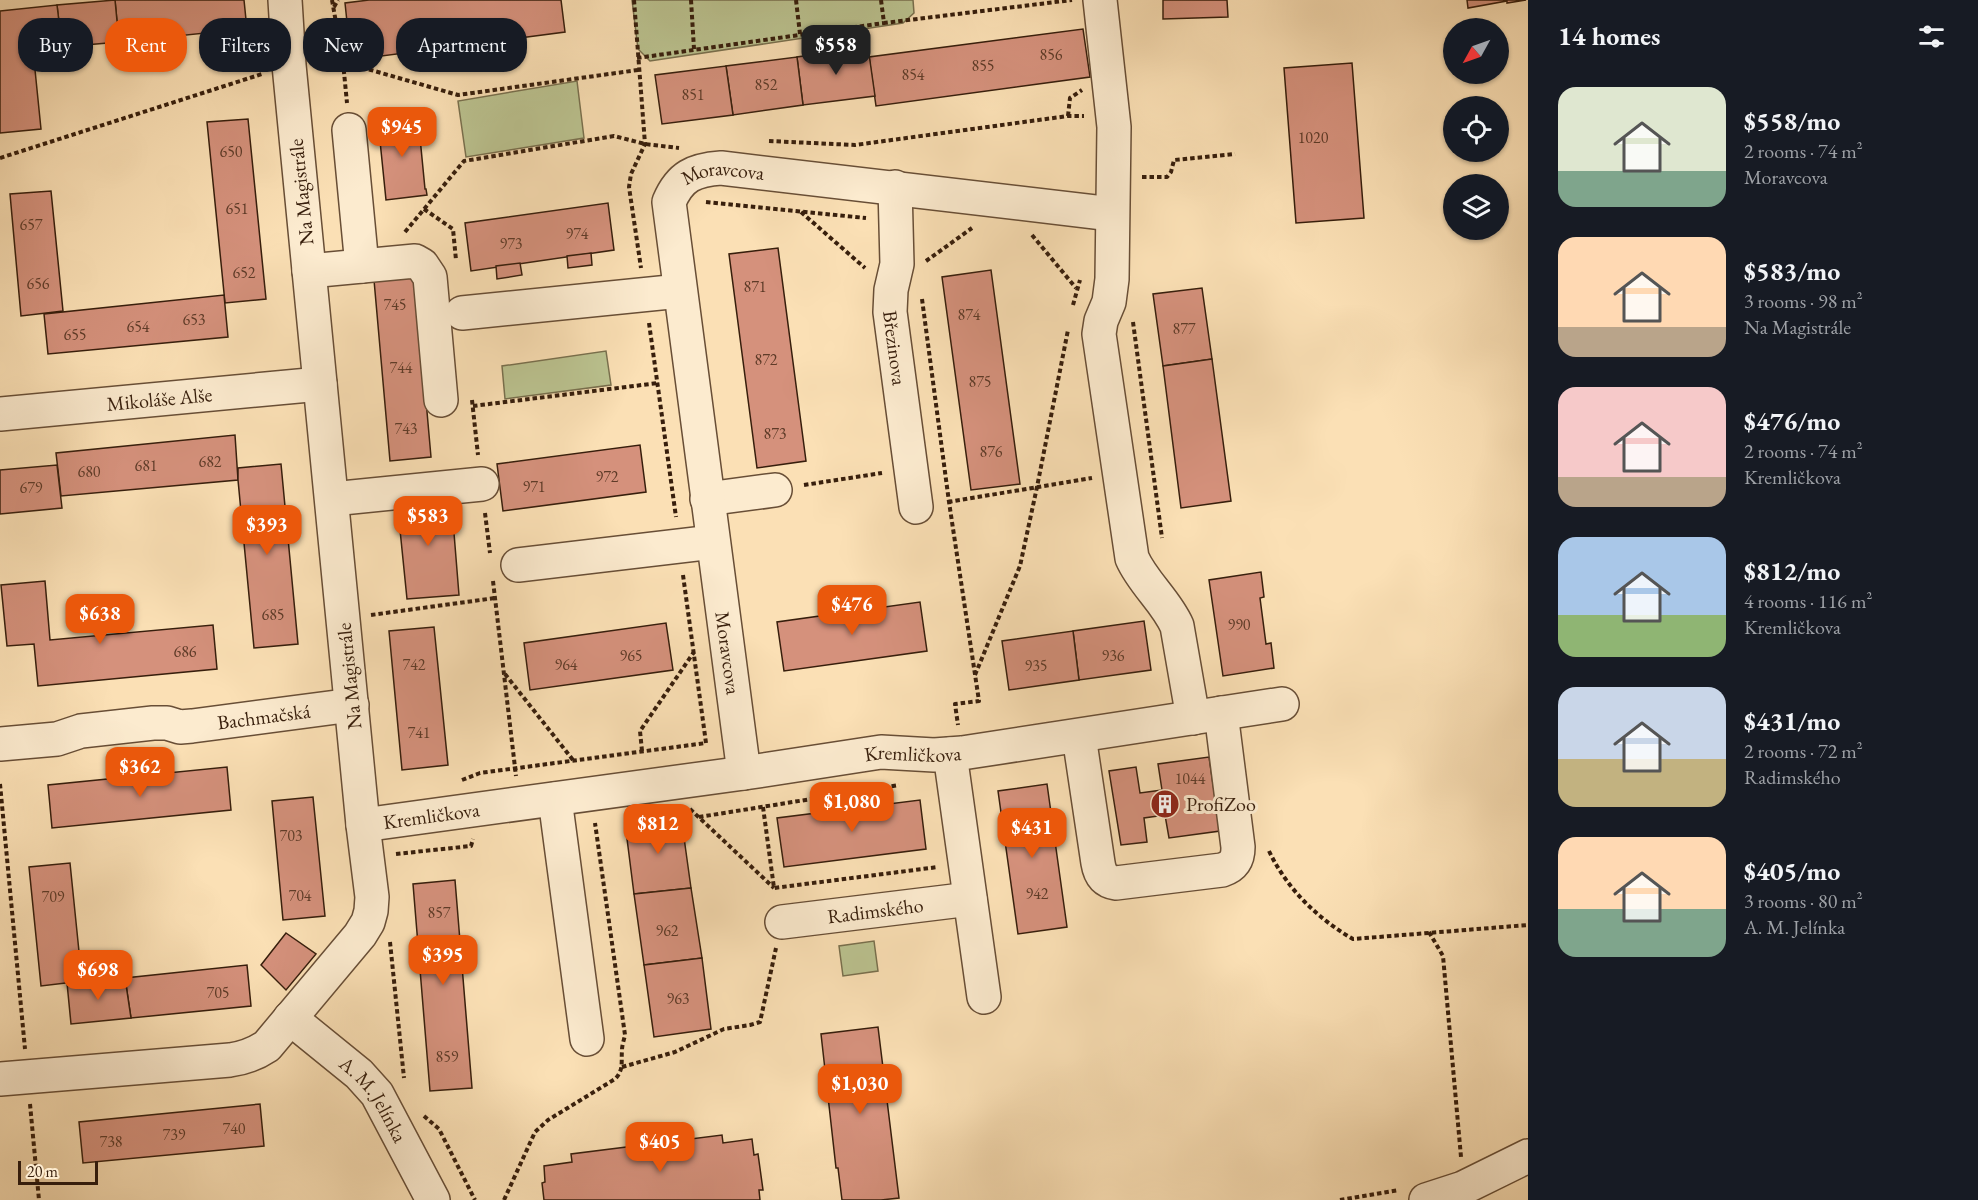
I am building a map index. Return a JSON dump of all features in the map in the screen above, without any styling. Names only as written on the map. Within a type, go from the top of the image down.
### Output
[{"type":"street","name":"Na Magistrále","points":[[285,0],[286,18]]},
{"type":"street","points":[[1079,736],[1098,864],[1103,878],[1116,883],[1222,870],[1234,865],[1238,848],[1229,790],[1207,715],[1173,616],[1136,568],[1132,558],[1099,334],[1101,321],[1109,302],[1112,279],[1114,127],[1100,0]]},
{"type":"street","name":"Na Magistrále","points":[[14,1077],[246,1058],[267,1046],[360,935],[368,922],[372,897],[363,825],[290,72]]},
{"type":"street","points":[[349,130],[370,265]]},
{"type":"street","name":"Moravcova","points":[[744,773],[669,202],[674,190],[686,177],[702,169],[722,168],[1112,214]]},
{"type":"street","name":"Březinova","points":[[895,187],[897,264],[891,290],[890,312],[916,507]]},
{"type":"street","points":[[309,271],[415,261],[422,265],[430,277],[462,400]]},
{"type":"street","points":[[462,313],[680,291]]},
{"type":"street","name":"Mikoláše Alše","points":[[0,414],[320,384]]},
{"type":"street","points":[[332,499],[482,484]]},
{"type":"street","points":[[707,499],[775,489]]},
{"type":"street","points":[[501,568],[713,542]]},
{"type":"street","name":"Kremličkova","points":[[363,825],[519,804],[557,813],[687,781],[881,752],[950,754],[1282,704]]},
{"type":"street","name":"Bachmačská","points":[[0,744],[57,739],[81,731],[153,723],[167,723],[180,727],[192,726],[352,705]]},
{"type":"street","points":[[950,754],[984,997]]},
{"type":"street","points":[[557,813],[587,1039]]},
{"type":"street","name":"Radimského","points":[[782,922],[969,899]]},
{"type":"street","name":"A. M. Jelínka","points":[[290,1018],[359,1074],[377,1094],[433,1200]]},
{"type":"street","points":[[1426,1200],[1463,1188],[1528,1156]]},
{"type":"path","points":[[332,0],[335,18]]},
{"type":"path","points":[[333,8],[338,0]]},
{"type":"path","points":[[634,0],[645,144],[631,174],[629,187],[658,383],[706,743]]},
{"type":"path","points":[[692,0],[694,49]]},
{"type":"path","points":[[796,0],[800,34]]},
{"type":"path","points":[[881,0],[885,23]]},
{"type":"path","points":[[637,58],[800,34],[1076,0]]},
{"type":"path","points":[[378,72],[458,95],[638,70]]},
{"type":"path","points":[[0,158],[267,72]]},
{"type":"path","points":[[344,72],[349,130]]},
{"type":"path","points":[[1068,116],[1070,99],[1086,87]]},
{"type":"path","points":[[764,141],[855,145],[1068,116],[1112,116]]},
{"type":"path","points":[[370,265],[424,209],[464,161],[614,136],[645,144],[686,148]]},
{"type":"path","points":[[1139,177],[1167,177],[1174,160],[1235,154]]},
{"type":"path","points":[[703,202],[897,222]]},
{"type":"path","points":[[424,209],[453,229],[457,273],[430,277]]},
{"type":"path","points":[[800,211],[891,290]]},
{"type":"path","points":[[962,227],[982,230]]},
{"type":"path","points":[[918,266],[972,228]]},
{"type":"path","points":[[1022,234],[1042,237]]},
{"type":"path","points":[[1032,236],[1077,289]]},
{"type":"path","points":[[1072,308],[1083,270]]},
{"type":"path","points":[[1133,321],[1163,546]]},
{"type":"path","points":[[975,676],[1020,566],[1038,487],[1068,328]]},
{"type":"path","points":[[519,804],[495,598],[501,568],[462,400],[658,383]]},
{"type":"path","points":[[775,489],[892,472],[916,507],[1119,473]]},
{"type":"path","points":[[343,620],[495,598]]},
{"type":"path","points":[[642,751],[640,731],[694,652]]},
{"type":"path","points":[[504,672],[573,761]]},
{"type":"path","points":[[459,781],[480,773],[706,743],[739,736]]},
{"type":"path","points":[[687,781],[690,809],[774,888]]},
{"type":"path","points":[[0,784],[14,1077],[39,1200]]},
{"type":"path","points":[[699,818],[899,785]]},
{"type":"path","points":[[763,807],[774,888]]},
{"type":"path","points":[[557,813],[594,819]]},
{"type":"path","points":[[394,855],[471,846],[474,837]]},
{"type":"path","points":[[1268,849],[1278,869],[1303,900],[1331,926],[1353,939],[1528,925]]},
{"type":"path","points":[[774,888],[944,866]]},
{"type":"path","points":[[622,1067],[675,1052],[724,1029],[760,1022],[782,922]]},
{"type":"path","points":[[390,932],[405,1089]]},
{"type":"path","points":[[1429,932],[1443,956],[1463,1188]]},
{"type":"path","points":[[423,1114],[439,1129],[475,1200]]},
{"type":"green space","points":[[632,0],[913,0],[914,13],[903,23],[650,61],[638,49]]},
{"type":"green space","points":[[577,81],[584,138],[466,157],[458,101]]},
{"type":"green space","points":[[606,351],[611,385],[505,399],[502,366]]},
{"type":"green space","points":[[874,941],[878,971],[843,976],[839,946]]},
{"type":"building","points":[[115,0],[244,0],[246,18],[199,18],[199,34],[187,35],[187,18],[117,18]]},
{"type":"building","points":[[115,0],[117,18],[105,18],[105,43],[93,44],[93,18],[59,18],[57,5]]},
{"type":"building","points":[[369,0],[561,0],[565,32],[527,37],[527,18],[396,18],[396,54],[384,56],[384,18],[347,18],[345,3]]},
{"type":"building","points":[[1163,0],[1227,0],[1228,17],[1163,19]]},
{"type":"building","points":[[1467,0],[1526,0],[1468,8]]},
{"type":"building","points":[[57,5],[59,18],[18,18],[18,72],[35,72],[41,129],[0,133],[0,11]]},
{"type":"building","points":[[1083,29],[1090,77],[876,106],[869,57]]},
{"type":"building","points":[[868,47],[875,96],[803,105],[797,57]]},
{"type":"building","points":[[797,57],[803,105],[733,115],[726,66]]},
{"type":"building","points":[[1352,63],[1364,218],[1296,223],[1284,68]]},
{"type":"building","points":[[726,66],[733,115],[662,124],[655,75]]},
{"type":"building","points":[[418,117],[427,195],[386,200],[378,121]]},
{"type":"building","points":[[248,119],[266,299],[225,303],[207,122]]},
{"type":"building","points":[[51,191],[63,311],[21,316],[10,194]]},
{"type":"building","points":[[608,203],[614,250],[471,271],[465,223]]},
{"type":"building","points":[[778,248],[806,461],[757,468],[729,254]]},
{"type":"building","points":[[591,253],[592,265],[568,268],[567,256]]},
{"type":"building","points":[[520,263],[522,275],[497,279],[496,266]]},
{"type":"building","points":[[991,270],[1020,484],[971,490],[942,277]]},
{"type":"building","points":[[415,276],[431,457],[390,461],[374,280]]},
{"type":"building","points":[[1202,288],[1212,359],[1163,366],[1153,294]]},
{"type":"building","points":[[224,295],[228,337],[48,354],[44,314]]},
{"type":"building","points":[[1212,359],[1231,501],[1181,508],[1163,366]]},
{"type":"building","points":[[235,435],[238,480],[61,496],[56,453]]},
{"type":"building","points":[[640,445],[646,492],[503,511],[497,464]]},
{"type":"building","points":[[281,464],[298,644],[254,648],[238,468]]},
{"type":"building","points":[[57,465],[62,508],[0,514],[0,470]]},
{"type":"building","points":[[451,496],[459,595],[407,599],[397,500]]},
{"type":"building","points":[[1261,572],[1264,597],[1260,598],[1266,644],[1271,643],[1274,668],[1223,676],[1209,580]]},
{"type":"building","points":[[45,581],[50,640],[213,625],[217,669],[38,686],[34,644],[7,646],[1,585]]},
{"type":"building","points":[[920,602],[927,651],[784,671],[777,622]]},
{"type":"building","points":[[1144,621],[1151,670],[1079,680],[1073,631]]},
{"type":"building","points":[[666,623],[673,670],[530,690],[524,643]]},
{"type":"building","points":[[434,627],[448,765],[402,770],[389,631]]},
{"type":"building","points":[[1073,631],[1079,680],[1009,690],[1002,641]]},
{"type":"building","name":"ProfiZoo","points":[[1209,757],[1220,831],[1169,838],[1165,815],[1144,818],[1147,842],[1121,845],[1109,771],[1136,767],[1140,793],[1162,790],[1158,764]]},
{"type":"building","points":[[227,767],[231,810],[52,828],[48,785]]},
{"type":"building","points":[[1047,784],[1067,927],[1018,934],[998,791]]},
{"type":"building","points":[[313,797],[325,916],[283,920],[272,801]]},
{"type":"building","points":[[920,800],[926,849],[784,867],[777,818]]},
{"type":"building","points":[[681,816],[691,888],[634,894],[625,823]]},
{"type":"building","points":[[70,863],[82,981],[41,986],[29,867]]},
{"type":"building","points":[[455,880],[472,1088],[430,1091],[413,884]]},
{"type":"building","points":[[691,888],[702,958],[644,965],[634,894]]},
{"type":"building","points":[[286,933],[316,954],[286,990],[261,965]]},
{"type":"building","points":[[702,958],[711,1029],[654,1037],[644,965]]},
{"type":"building","points":[[247,965],[251,1006],[131,1018],[125,978]]},
{"type":"building","points":[[125,978],[131,1018],[71,1024],[67,983]]},
{"type":"building","points":[[878,1027],[899,1198],[842,1200],[838,1168],[836,1168],[821,1034]]},
{"type":"building","points":[[260,1104],[264,1146],[83,1163],[79,1122]]},
{"type":"building","points":[[722,1135],[723,1143],[752,1139],[754,1155],[758,1154],[763,1190],[759,1190],[760,1200],[544,1200],[542,1183],[545,1182],[544,1166],[572,1162],[571,1154]]},
{"type":"place","name":"ProfiZoo","points":[[1165,804]]}]
